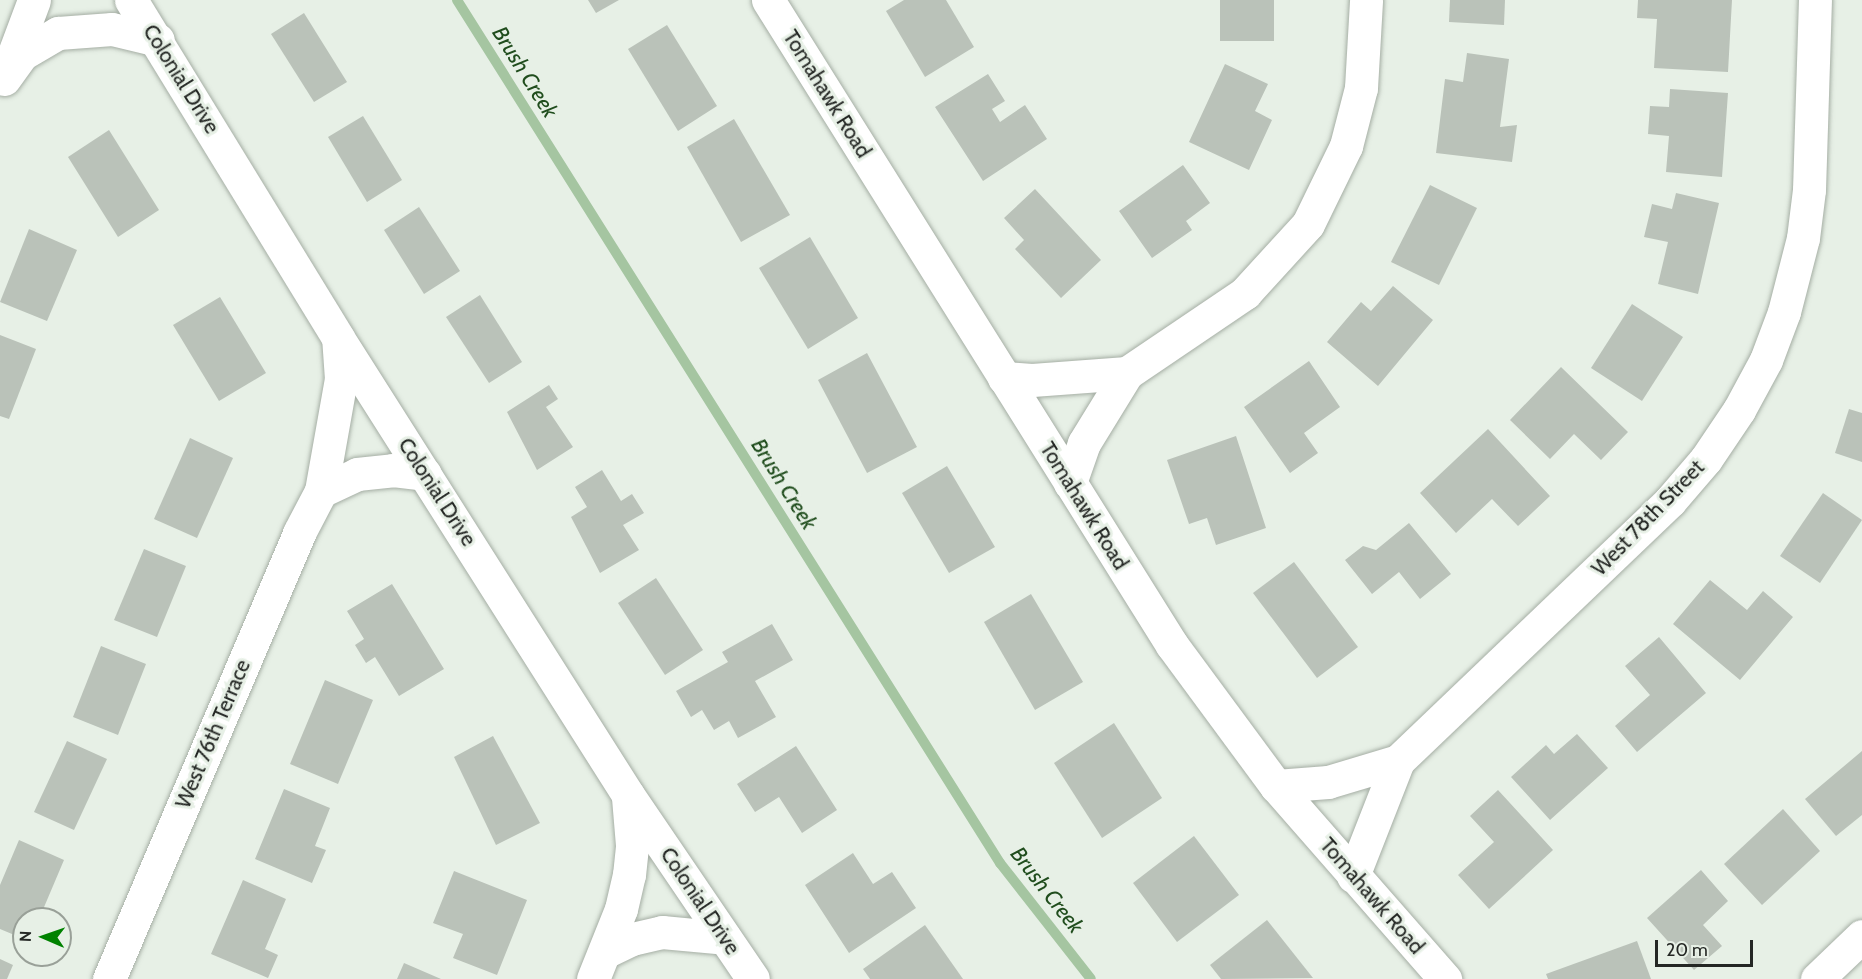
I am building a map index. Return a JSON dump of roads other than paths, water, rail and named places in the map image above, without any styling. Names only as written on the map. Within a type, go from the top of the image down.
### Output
[{"type":"street","points":[[2,84],[34,0]]},
{"type":"street","name":"Colonial Drive","points":[[131,0],[158,40],[338,338],[628,795],[753,979]]},
{"type":"street","name":"Tomahawk Road","points":[[768,0],[1172,645],[1276,786],[1445,979]]},
{"type":"street","points":[[1070,483],[1084,443],[1127,373],[1245,293],[1308,224],[1335,175],[1349,135],[1360,88],[1366,0]]},
{"type":"street","name":"West 78th Street","points":[[1353,876],[1398,761],[1670,501],[1706,459],[1739,410],[1766,360],[1784,312],[1803,238],[1809,190],[1815,0]]},
{"type":"street","points":[[2,84],[22,54],[58,33],[112,29],[158,40]]},
{"type":"street","name":"West 76th Terrace","points":[[109,979],[298,533],[321,491],[341,380],[338,338]]},
{"type":"street","points":[[1004,378],[1032,380],[1127,373]]},
{"type":"street","points":[[321,491],[357,474],[393,470],[425,474]]},
{"type":"street","name":"West 78th Street","points":[[1276,786],[1328,782],[1398,761]]},
{"type":"street","points":[[599,966],[628,875],[632,845],[628,795]]},
{"type":"street","points":[[599,966],[632,939],[662,932],[725,938]]},
{"type":"street","points":[[1817,979],[1862,936]]},
{"type":"waterway","name":"Brush Creek","points":[[457,0],[1000,863],[1091,979]]}]
